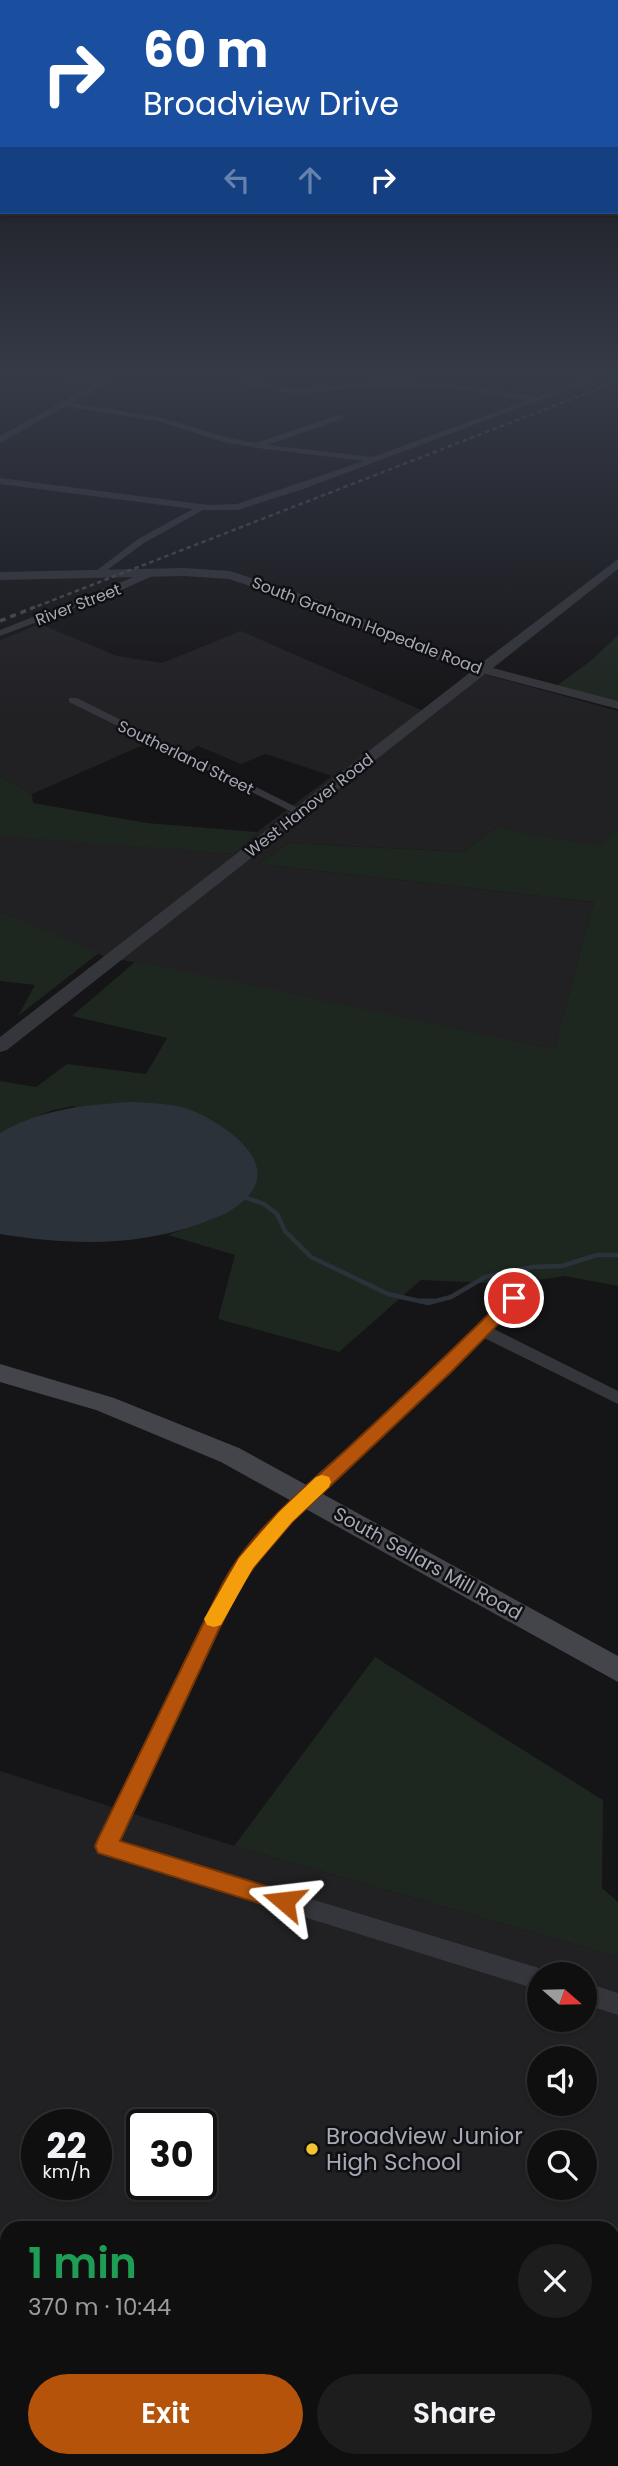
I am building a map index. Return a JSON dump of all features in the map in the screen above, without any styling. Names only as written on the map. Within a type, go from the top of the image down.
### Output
[{"type":"main road","name":"South Sellars Mill Road","points":[[0,1373],[105,1404],[230,1455],[618,1670]]},
{"type":"street","points":[[71,490],[202,507],[238,507],[287,490]]},
{"type":"street","points":[[100,573],[141,541],[202,507]]},
{"type":"street","name":"West Hanover Road","points":[[0,1046],[618,563]]},
{"type":"street","name":"River Street","points":[[0,634],[154,572]]},
{"type":"street","name":"South Graham Hopedale Road","points":[[0,576],[206,572],[246,579],[319,606],[430,653],[479,669],[618,705]]},
{"type":"street","name":"Southerland Street","points":[[73,700],[300,812]]},
{"type":"street","points":[[514,1298],[445,1368],[308,1496],[246,1563],[231,1585],[106,1846],[527,1975]]},
{"type":"street","points":[[482,1330],[618,1398]]},
{"type":"street","points":[[597,1997],[618,2004]]},
{"type":"shaded area","points":[[40,624],[117,656],[162,663],[241,631],[433,715],[483,674],[618,711],[618,827],[600,848],[497,827],[464,852],[289,843],[259,864],[594,902],[554,1049],[103,956],[0,911],[0,834],[234,854],[257,832],[332,776],[266,754],[241,764],[198,746],[183,754],[150,742],[32,794],[0,777],[0,640]]},
{"type":"shaded area","points":[[618,635],[618,703],[558,685],[593,659]]},
{"type":"shaded area","points":[[0,777],[32,794],[33,803],[147,823],[257,832],[234,854],[0,836]]},
{"type":"shaded area","points":[[497,827],[600,847],[618,827],[618,1286],[565,1276],[509,1284],[421,1280],[339,1352],[218,1319],[235,1255],[168,1235],[227,1211],[247,1196],[256,1185],[73,1106],[50,1111],[0,1133],[0,1081],[36,1087],[67,1064],[146,1074],[167,1038],[72,1016],[136,961],[554,1049],[594,902],[259,864],[289,843],[464,852]]},
{"type":"shaded area","points":[[0,911],[99,953],[18,1016],[35,985],[0,981]]},
{"type":"shaded area","points":[[130,1102],[185,1108],[221,1126],[235,1136],[255,1161],[258,1174],[254,1188],[242,1202],[222,1215],[151,1237],[76,1242],[0,1234],[0,1133],[47,1113]]},
{"type":"shaded area","points":[[375,1657],[603,1800],[602,1888],[618,1902],[618,1957],[234,1846]]},
{"type":"shaded area","points":[[0,1771],[234,1846],[618,1957],[618,2221],[0,2221]]},
{"type":"waterway","points":[[244,1197],[264,1204],[277,1214],[285,1231],[311,1257],[388,1294],[428,1303],[451,1297],[485,1277],[532,1267],[562,1266],[597,1255],[618,1255]]},
{"type":"waterway","points":[[421,1301],[434,1301]]},
{"type":"railway","points":[[30,609],[337,490]]},
{"type":"railway","points":[[30,609],[35,607]]},
{"type":"railway","points":[[0,621],[30,609]]},
{"type":"slow traffic","points":[[214,1619],[231,1585],[246,1563],[285,1517],[322,1482]]},
{"type":"place","name":"Broadview Junior High School","points":[[312,2149]]},
{"type":"route","points":[[284,1901],[106,1846],[209,1629],[231,1585],[246,1563],[285,1517],[445,1368],[514,1298]]}]
